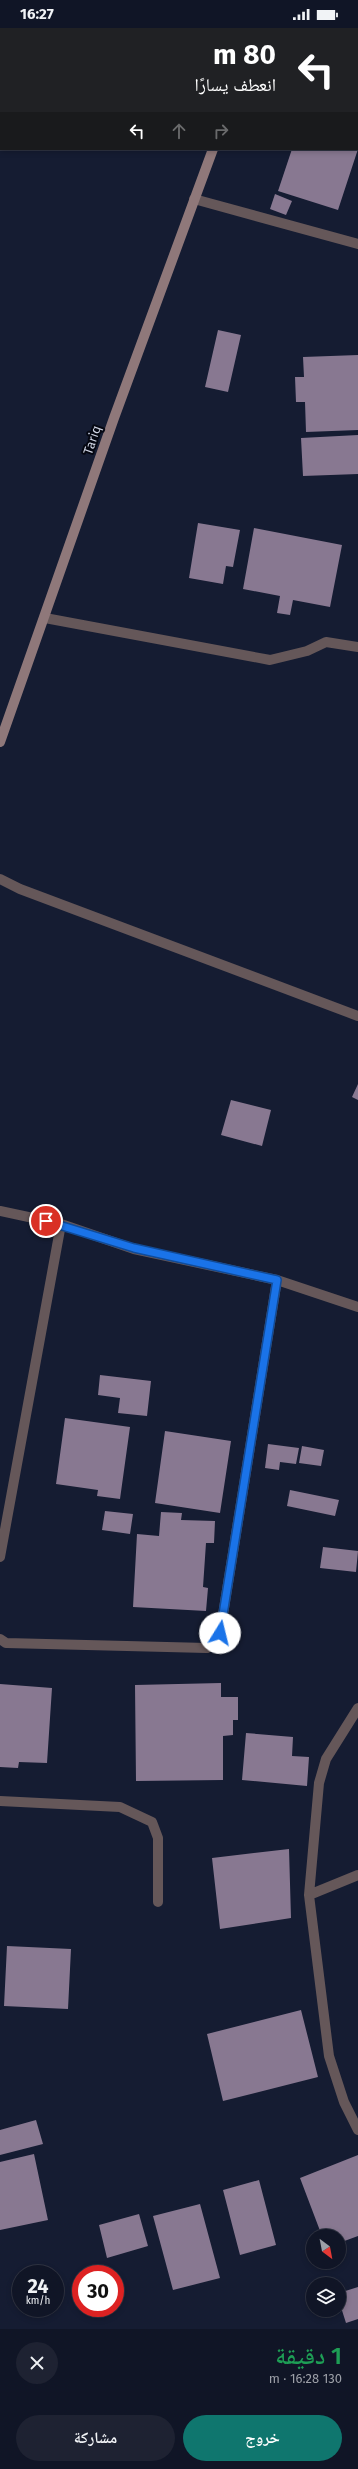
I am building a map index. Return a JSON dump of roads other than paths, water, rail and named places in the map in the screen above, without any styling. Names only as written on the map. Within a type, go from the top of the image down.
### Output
[{"type":"main road","name":"Tariq","points":[[0,741],[45,618],[114,418],[213,150]]},
{"type":"street","points":[[194,199],[358,244]]},
{"type":"street","points":[[45,618],[270,660],[307,651],[326,642],[358,647]]},
{"type":"street","points":[[0,879],[28,892],[358,1016]]},
{"type":"street","points":[[0,1211],[61,1224],[134,1248],[277,1280],[323,1297],[358,1307]]},
{"type":"street","points":[[0,1558],[61,1224]]},
{"type":"street","points":[[0,1639],[6,1643],[207,1648],[216,1642],[220,1633],[277,1280]]},
{"type":"street","points":[[358,1708],[326,1759],[319,1783],[309,1894],[329,2056],[344,2102],[358,2130]]},
{"type":"street","points":[[0,1801],[120,1807],[152,1822],[158,1838],[158,1902]]},
{"type":"street","points":[[309,1894],[358,1876]]}]
